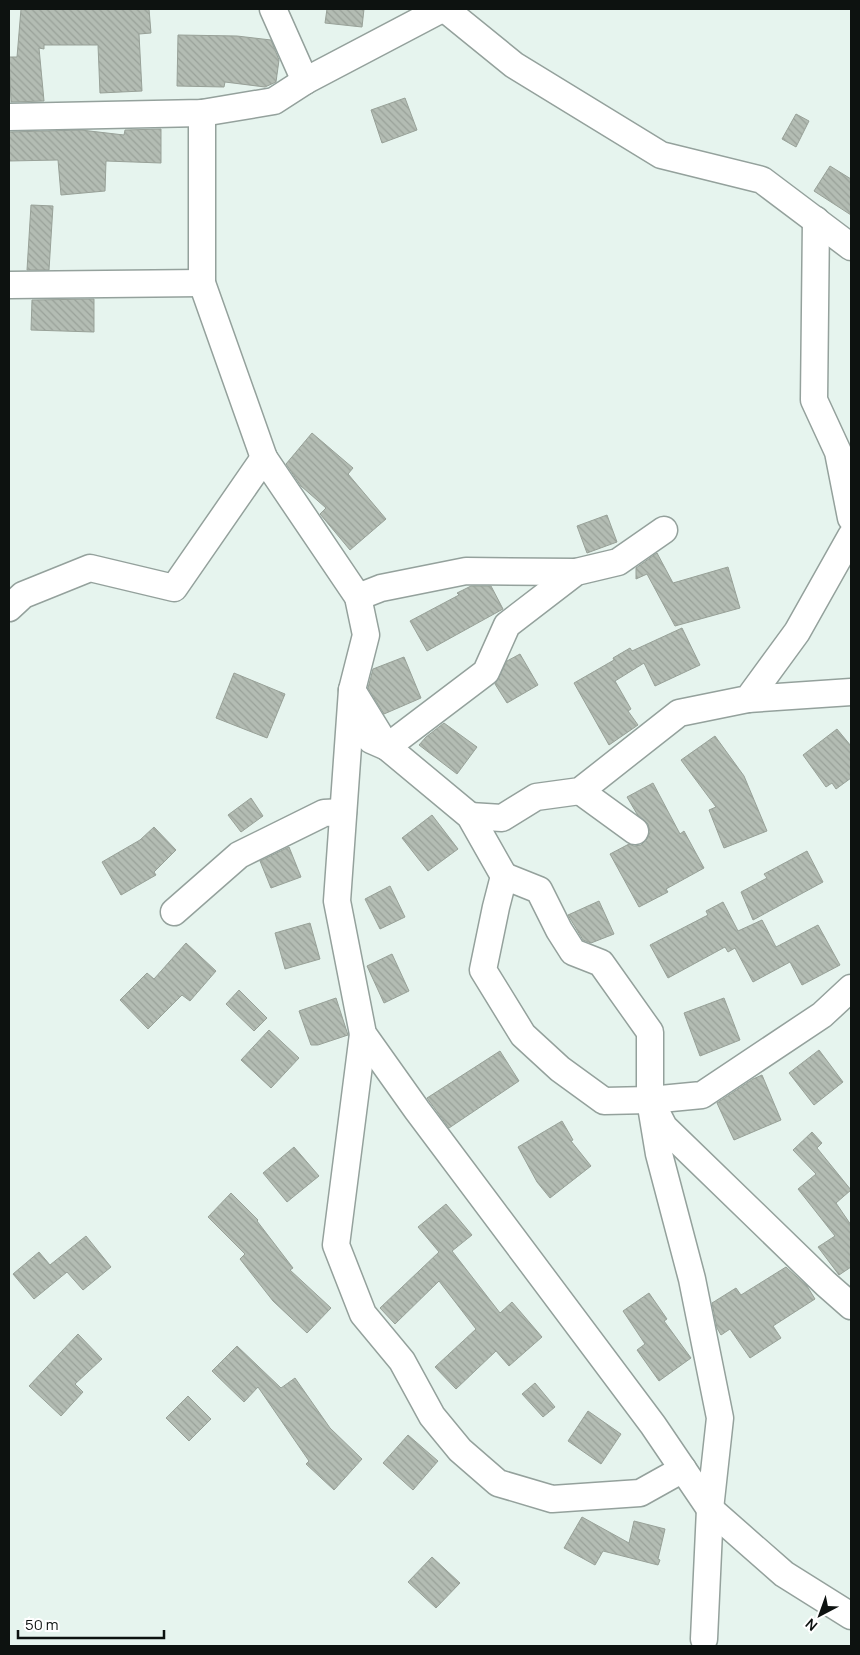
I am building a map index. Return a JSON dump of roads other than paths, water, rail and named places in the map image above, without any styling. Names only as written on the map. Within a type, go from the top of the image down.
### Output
[{"type":"street","points":[[273,9],[305,81]]},
{"type":"street","points":[[9,117],[202,114],[274,101],[305,81],[443,9],[514,65],[661,155],[762,180],[851,247]]},
{"type":"street","points":[[202,114],[202,283],[264,458],[358,597],[366,634],[352,690],[337,901],[363,1034],[336,1245],[363,1314],[402,1361],[432,1416],[460,1450],[498,1483],[552,1499],[640,1493],[683,1469]]},
{"type":"street","points":[[816,220],[814,400],[838,452],[851,518]]},
{"type":"street","points":[[9,285],[202,283]]},
{"type":"street","points":[[9,608],[23,594],[90,568],[174,588],[264,458]]},
{"type":"street","points":[[358,597],[381,588],[466,571],[576,572],[618,562],[664,530]]},
{"type":"street","points":[[748,699],[797,632],[851,536]]},
{"type":"street","points":[[387,747],[486,672],[507,625],[576,572]]},
{"type":"street","points":[[352,690],[387,747]]},
{"type":"street","points":[[470,816],[502,818],[536,796],[580,791],[679,713],[748,699],[851,692]]},
{"type":"street","points":[[349,729],[387,747],[470,816],[504,876],[539,890],[559,930],[573,952],[601,963],[650,1032],[650,1100],[659,1154],[692,1279],[720,1418],[710,1509],[704,1639]]},
{"type":"street","points":[[580,791],[635,831]]},
{"type":"street","points":[[174,912],[239,855],[324,813],[343,812]]},
{"type":"street","points":[[504,876],[482,970],[523,1035],[560,1069],[604,1101],[650,1100],[702,1095],[822,1015],[851,988]]},
{"type":"street","points":[[822,1015],[851,1008]]},
{"type":"street","points":[[363,1034],[417,1110],[653,1425],[710,1509],[784,1574],[851,1616]]},
{"type":"street","points":[[650,1100],[664,1127],[851,1306]]}]
